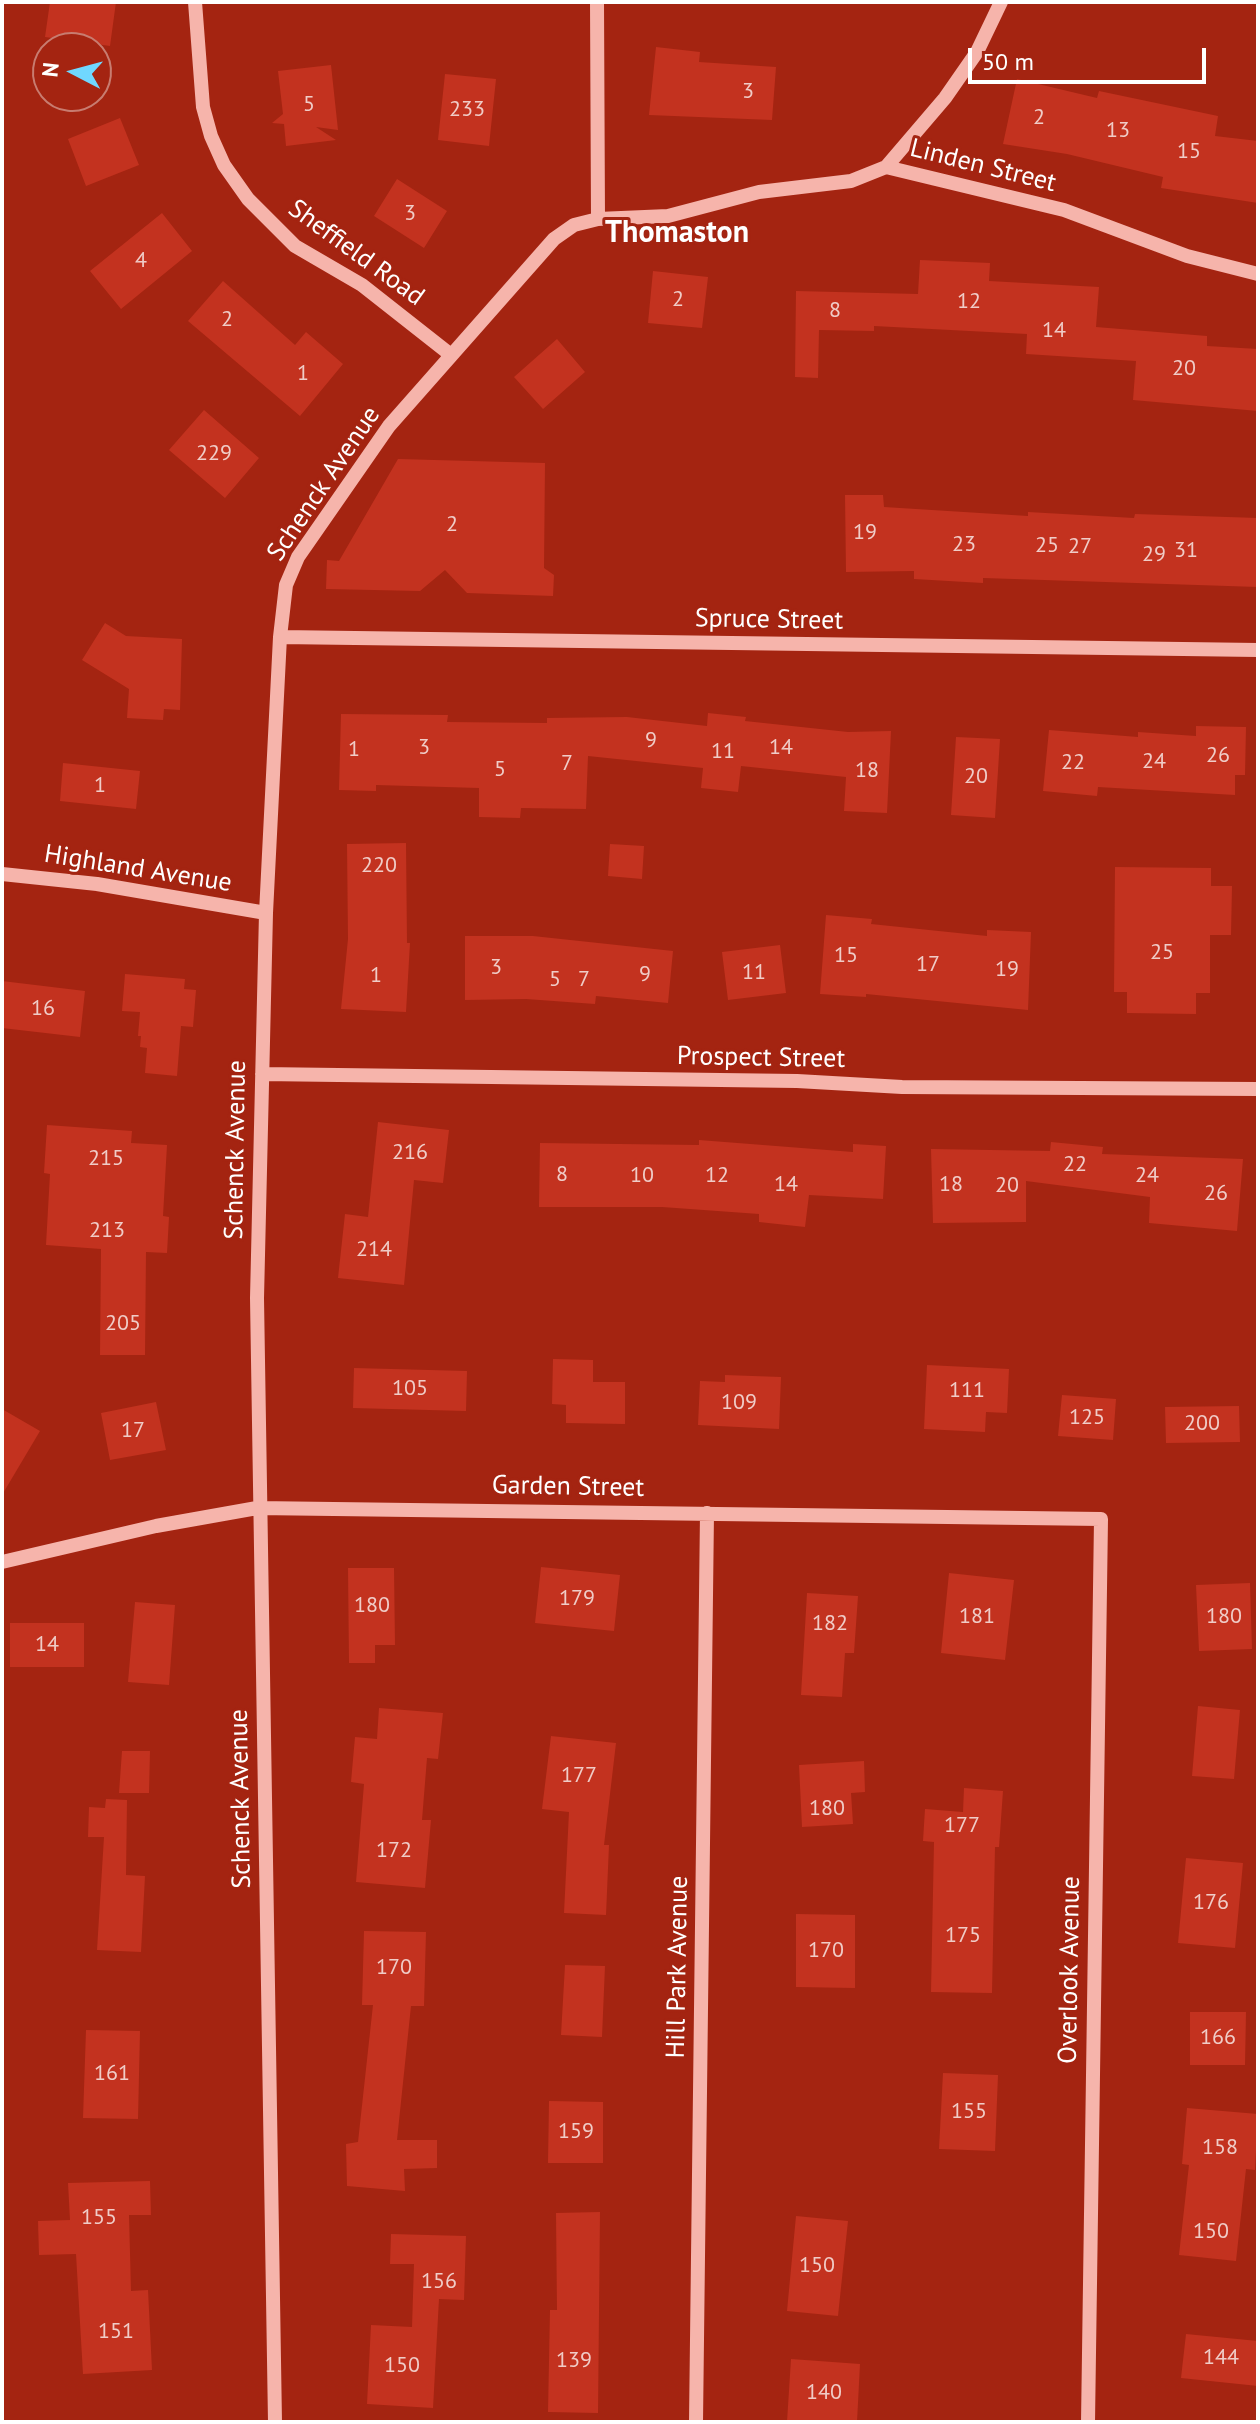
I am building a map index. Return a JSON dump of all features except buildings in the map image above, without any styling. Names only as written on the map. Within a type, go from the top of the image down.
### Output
[{"type":"street","name":"Sheffield Road","points":[[195,2],[203,107],[224,165],[248,199],[295,246],[362,285],[451,355]]},
{"type":"street","points":[[597,2],[598,219]]},
{"type":"street","points":[[886,167],[945,98],[977,52],[1001,2]]},
{"type":"street","name":"Linden Street","points":[[598,219],[668,216],[759,192],[851,181],[886,167],[1064,210],[1187,256],[1258,274]]},
{"type":"street","name":"Schenck Avenue","points":[[275,2422],[257,1508],[257,1298],[266,913],[280,637],[286,585],[298,557],[389,426],[554,239],[574,225],[598,219]]},
{"type":"street","name":"Spruce Street","points":[[280,637],[1258,650]]},
{"type":"street","name":"Highland Avenue","points":[[2,874],[97,884],[266,913]]},
{"type":"street","name":"Prospect Street","points":[[262,1074],[782,1081],[902,1087],[1258,1089]]},
{"type":"street","name":"Garden Street","points":[[2,1562],[156,1526],[257,1508],[1101,1519]]},
{"type":"street","name":"Hill Park Avenue","points":[[696,2422],[707,1513]]},
{"type":"street","name":"Overlook Avenue","points":[[1088,2422],[1101,1519]]},
{"type":"street","name":"Garden Street","points":[[2,1553],[39,1554]]},
{"type":"district","name":"Thomaston","points":[[677,233]]}]
